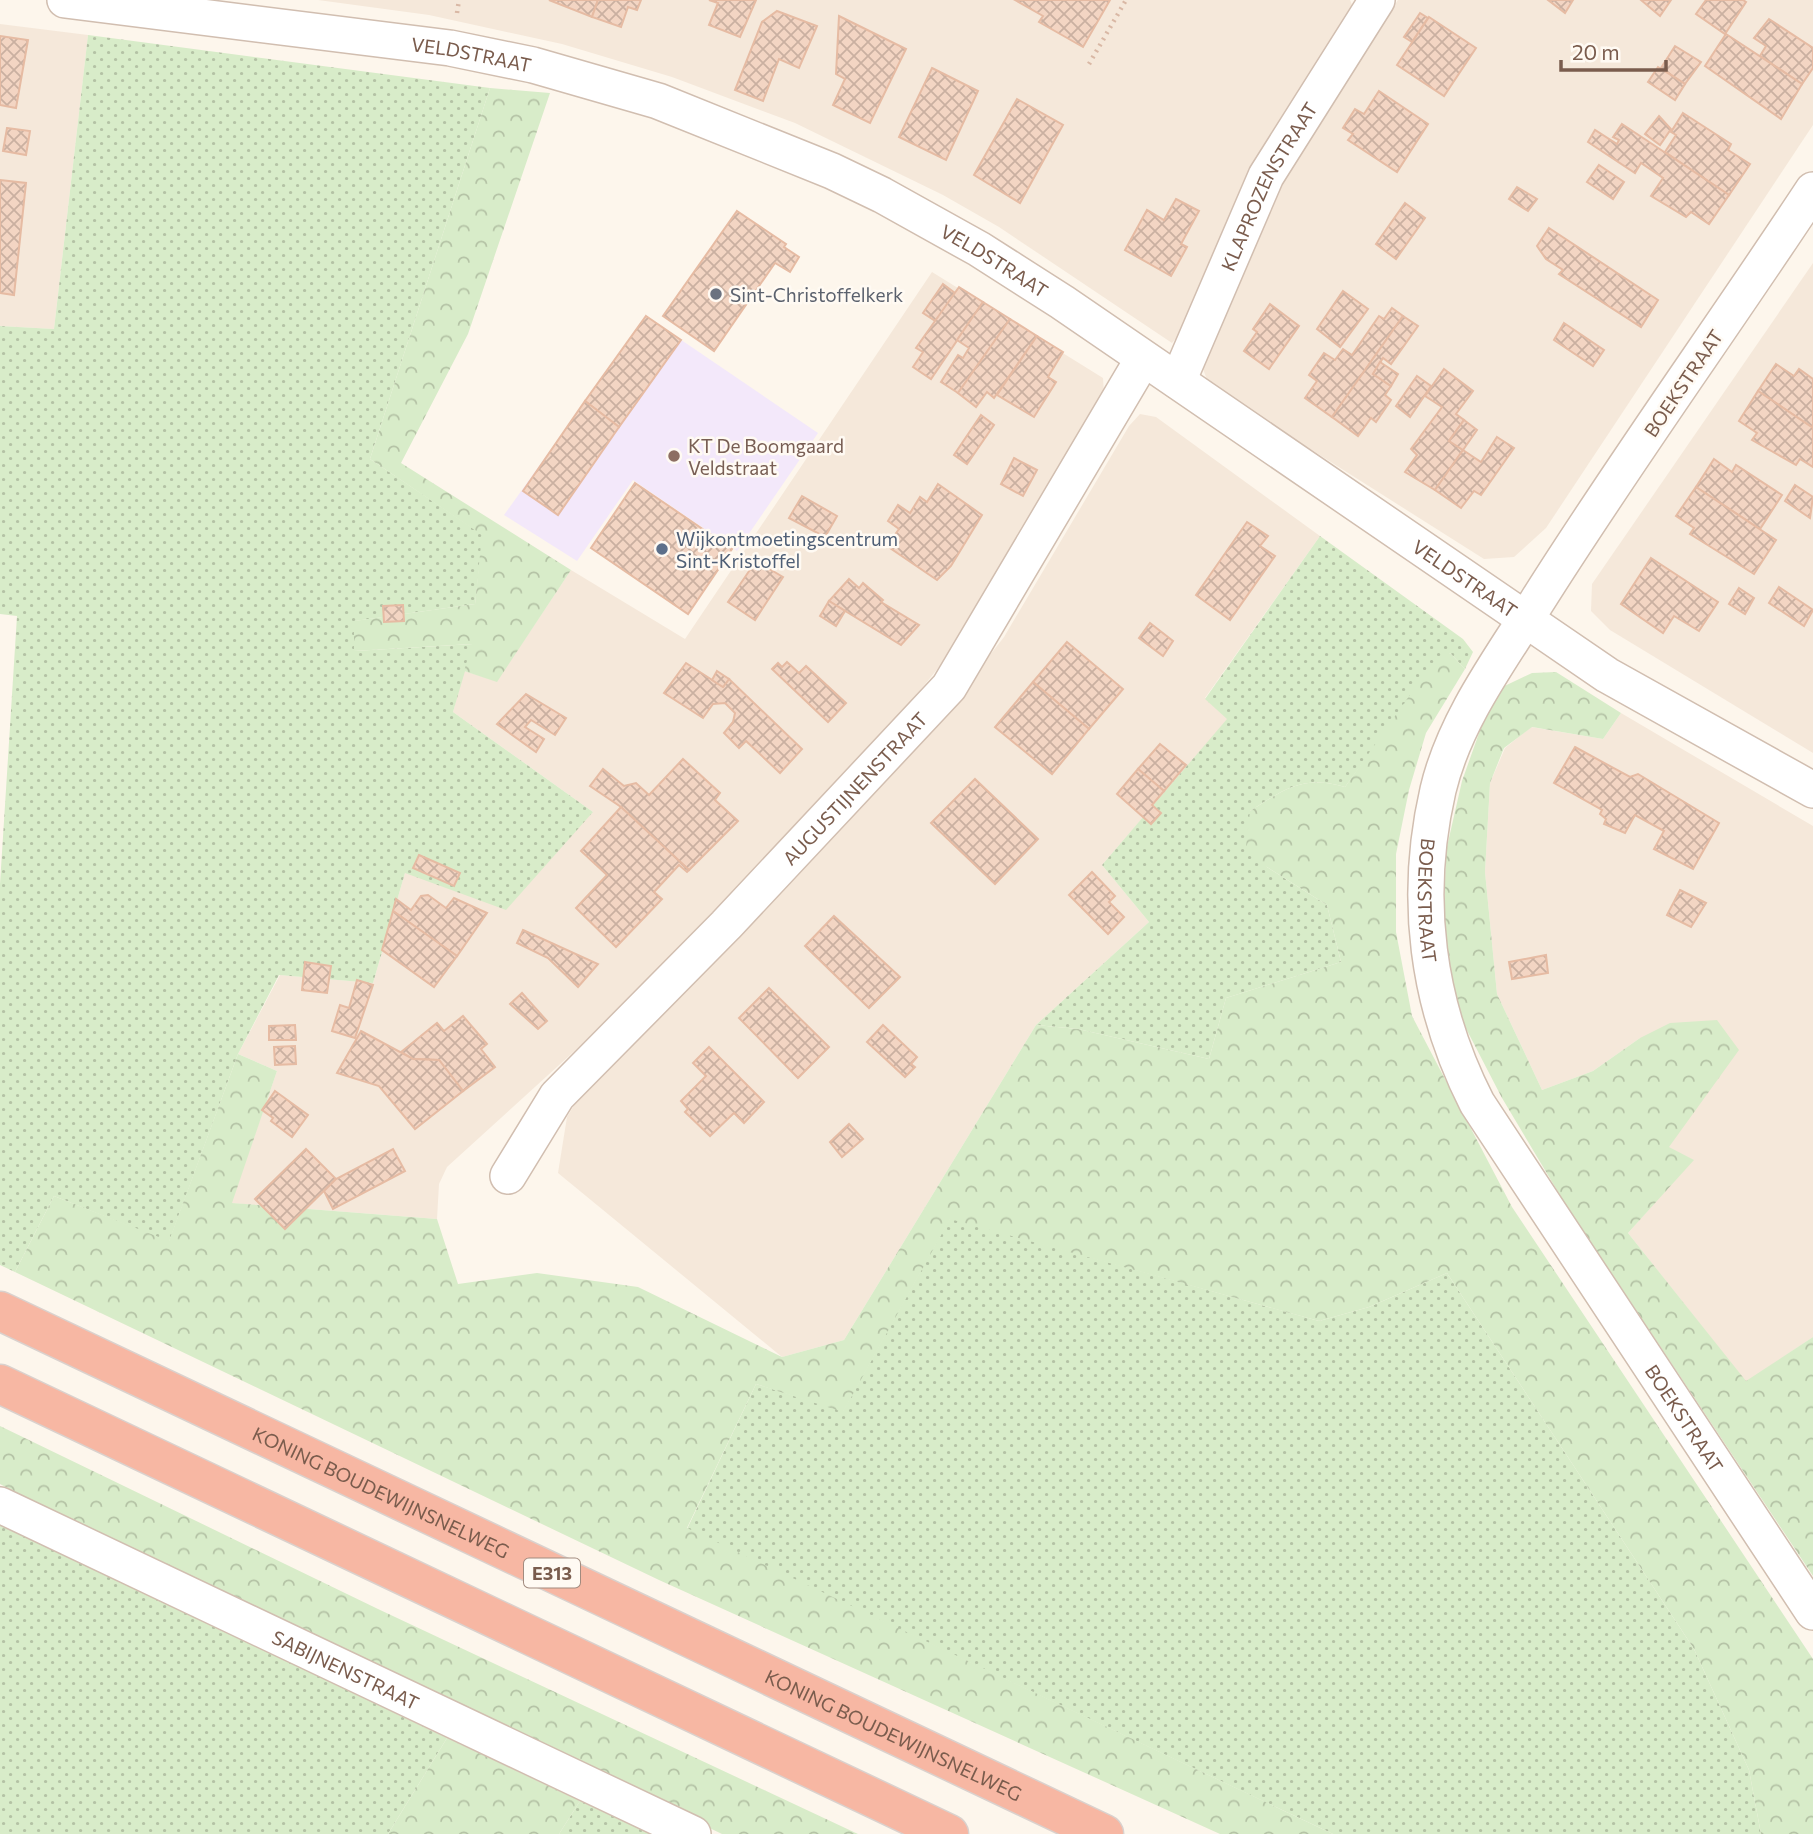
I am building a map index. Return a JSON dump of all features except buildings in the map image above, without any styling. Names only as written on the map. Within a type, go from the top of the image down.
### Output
[{"type":"highway","name":"KONING BOUDEWIJNSNELWEG","points":[[0,1311],[1104,1834]]},
{"type":"highway","points":[[0,1384],[949,1834]]},
{"type":"street","name":"VELDSTRAAT","points":[[65,0],[450,48],[533,65],[658,101],[821,166],[882,195],[979,249],[1178,381],[1607,676],[1813,790]]},
{"type":"street","name":"KLAPROZENSTRAAT","points":[[1178,381],[1266,176],[1377,0]]},
{"type":"street","name":"BOEKSTRAAT","points":[[1813,190],[1569,550],[1484,685],[1453,744],[1438,789],[1424,886],[1427,951],[1441,1019],[1456,1062],[1477,1103],[1813,1612]]},
{"type":"street","name":"AUGUSTIJNENSTRAAT","points":[[508,1176],[557,1096],[726,925],[950,687],[1143,359]]},
{"type":"street","name":"SABIJNENSTRAAT","points":[[0,1505],[693,1834]]},
{"type":"path","points":[[1089,64],[1126,0]]},
{"type":"shaded area","points":[[318,0],[1350,0],[1352,5],[1351,19],[1183,330],[1172,343],[999,227],[943,195],[795,123],[672,77],[562,44],[429,15]]},
{"type":"shaded area","points":[[1398,0],[1813,0],[1813,125],[1546,528],[1514,557],[1484,559],[1209,385],[1203,369],[1202,362],[1278,181]]},
{"type":"shaded area","points":[[0,24],[88,35],[54,329],[0,326]]},
{"type":"shaded area","points":[[1813,263],[1813,753],[1610,630],[1591,611],[1592,584]]},
{"type":"shaded area","points":[[932,272],[1103,378],[1104,394],[960,641],[905,709],[778,847],[580,1046],[447,1167],[439,1184],[437,1219],[231,1203],[277,1071],[238,1054],[280,975],[373,983],[405,873],[593,812],[453,712],[464,671],[497,681],[571,570],[685,639]]},
{"type":"shaded area","name":"KT De Boomgaard Veldstraat","points":[[646,316],[818,433],[737,551],[633,480],[577,561],[504,515]]},
{"type":"shaded area","points":[[1140,414],[1156,417],[1320,536],[1205,698],[1228,719],[1102,865],[1149,922],[1036,1025],[844,1340],[782,1357],[558,1173],[567,1117],[578,1099],[958,696],[1004,637],[1129,426]]},
{"type":"shaded area","points":[[1621,713],[1813,826],[1813,1337],[1746,1382],[1628,1233],[1693,1160],[1668,1147],[1640,1038],[1593,1071],[1542,1090],[1497,994],[1485,872],[1490,783],[1505,748],[1531,727],[1603,739]]},
{"type":"green space","points":[[88,35],[490,88],[370,459],[483,535],[475,604],[355,621],[354,651],[473,644],[453,712],[593,812],[506,910],[405,873],[373,983],[279,975],[238,1054],[169,1242],[54,1196],[15,1272],[0,1265],[0,884],[17,616],[0,614],[0,326],[54,329]]},
{"type":"green space","points":[[490,88],[550,93],[468,334],[401,463],[571,570],[497,682],[464,671],[472,644],[354,651],[354,621],[475,604],[482,535],[370,459]]},
{"type":"green space","points":[[1320,536],[1463,639],[1473,652],[1465,669],[1450,653],[1383,735],[1345,787],[1317,783],[1295,786],[1250,811],[1267,867],[1327,905],[1341,962],[1226,998],[1209,1059],[1078,1029],[1036,1025],[1149,922],[1102,865],[1227,719],[1205,699]]},
{"type":"green space","points":[[1450,653],[1465,669],[1426,733],[1409,790],[1396,854],[1396,932],[1412,1016],[1512,1207],[1813,1659],[1813,1834],[1761,1834],[1749,1770],[1694,1649],[1447,1273],[1369,1307],[1319,1321],[950,1219],[843,1412],[756,1384],[687,1528],[1333,1834],[1220,1834],[659,1580],[15,1272],[54,1196],[169,1241],[238,1054],[277,1071],[232,1203],[437,1219],[458,1284],[537,1273],[638,1287],[782,1357],[844,1340],[1036,1025],[1078,1029],[1209,1059],[1226,998],[1341,962],[1327,905],[1267,867],[1246,847],[1250,811],[1295,786],[1317,783],[1345,787],[1431,665]]},
{"type":"green space","points":[[1556,672],[1621,713],[1603,739],[1532,727],[1504,748],[1490,783],[1485,872],[1497,994],[1542,1090],[1593,1071],[1640,1038],[1670,1023],[1717,1020],[1739,1050],[1669,1147],[1694,1160],[1628,1233],[1746,1381],[1813,1337],[1813,1576],[1564,1202],[1502,1098],[1458,1013],[1443,948],[1446,851],[1462,781],[1494,691],[1532,673]]},
{"type":"green space","points":[[950,1218],[1319,1321],[1369,1307],[1447,1273],[1694,1649],[1749,1770],[1761,1834],[1333,1834],[687,1529],[756,1384],[843,1411]]},
{"type":"green space","points":[[0,1426],[378,1609],[858,1834],[722,1834],[69,1521],[0,1484]]},
{"type":"green space","points":[[0,1524],[447,1738],[388,1834],[0,1834]]},
{"type":"green space","points":[[447,1738],[580,1801],[559,1834],[388,1834]]},
{"type":"green space","points":[[580,1801],[651,1834],[559,1834]]},
{"type":"place","name":"Sint-Christoffelkerk","points":[[716,294]]},
{"type":"place","name":"KT De Boomgaard Veldstraat","points":[[674,456]]},
{"type":"place","name":"Wijkontmoetingscentrum Sint-Kristoffel","points":[[662,549]]}]
